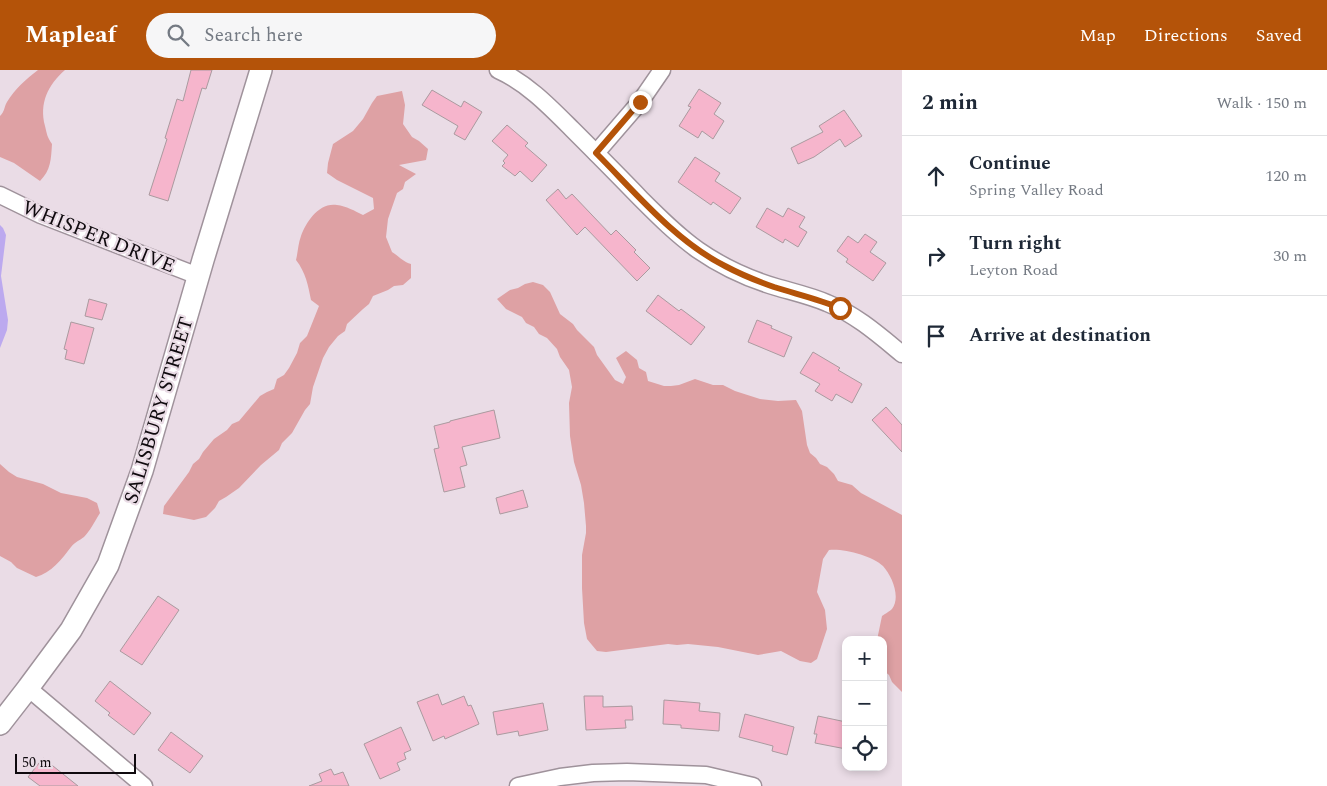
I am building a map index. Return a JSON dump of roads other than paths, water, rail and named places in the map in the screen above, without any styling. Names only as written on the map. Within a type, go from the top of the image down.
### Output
[{"type":"main road","name":"SALISBURY STREET","points":[[0,724],[71,630],[108,565],[142,471],[198,276],[261,70]]},
{"type":"street","points":[[498,70],[532,92],[554,111],[669,227],[696,249],[733,270],[758,281],[815,298],[840,308],[902,354]]},
{"type":"street","points":[[596,153],[640,102],[662,70]]},
{"type":"street","name":"WHISPER DRIVE","points":[[0,195],[41,215],[198,276]]},
{"type":"street","points":[[28,688],[144,786]]},
{"type":"street","points":[[518,786],[560,777],[627,772],[706,775],[753,786]]}]
